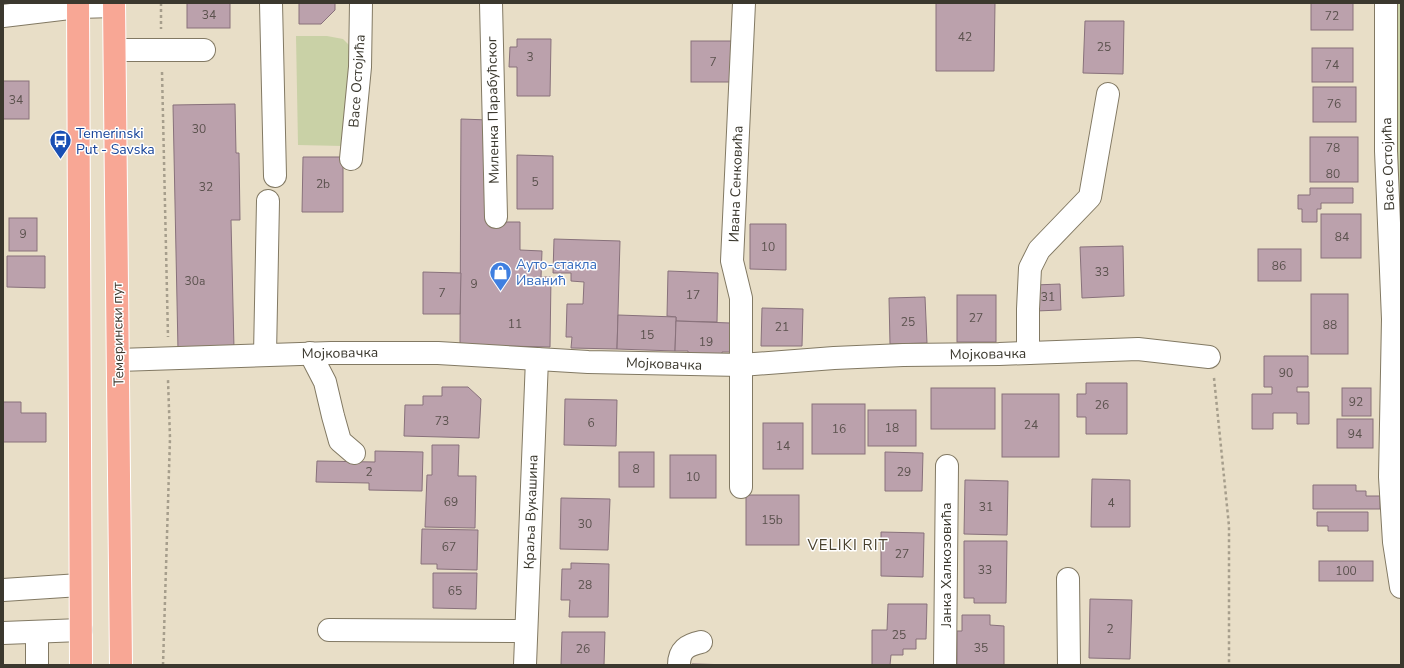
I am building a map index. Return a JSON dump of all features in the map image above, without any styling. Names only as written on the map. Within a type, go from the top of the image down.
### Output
[{"type":"main road","name":"Темерински пут","points":[[114,4],[121,665]]},
{"type":"main road","points":[[78,5],[81,665]]},
{"type":"street","points":[[271,3],[275,176]]},
{"type":"street","name":"Васе Остојића","points":[[351,158],[360,67],[361,3]]},
{"type":"street","name":"Миленка Парабућског","points":[[491,3],[496,217]]},
{"type":"street","name":"Ивана Сенковића","points":[[741,487],[741,298],[732,261],[744,3]]},
{"type":"street","name":"Васе Остојића","points":[[1386,3],[1386,151],[1393,319],[1390,477],[1394,542],[1401,587]]},
{"type":"street","points":[[3,16],[78,5],[114,4]]},
{"type":"street","points":[[115,50],[204,50]]},
{"type":"street","points":[[1028,353],[1030,268],[1039,250],[1090,197],[1108,94]]},
{"type":"street","points":[[265,355],[268,201]]},
{"type":"street","name":"Мојковачка","points":[[118,360],[310,353],[438,353],[596,362],[741,365],[895,355],[1028,353],[1138,349],[1209,357]]},
{"type":"street","points":[[310,353],[325,382],[340,441],[354,453]]},
{"type":"street","name":"Краља Вукашина","points":[[525,665],[537,359]]},
{"type":"street","name":"Јанка Халкозовића","points":[[945,665],[947,466]]},
{"type":"street","points":[[1068,578],[1069,665]]},
{"type":"street","points":[[3,590],[80,585]]},
{"type":"street","points":[[3,633],[81,630]]},
{"type":"street","points":[[329,630],[526,631]]},
{"type":"street","points":[[37,632],[37,665]]},
{"type":"street","points":[[679,665],[679,657],[684,650],[691,644],[701,642]]},
{"type":"path","points":[[1209,357],[1214,379],[1229,526],[1229,665]]},
{"type":"green space","points":[[1396,3],[1401,3],[1401,221],[1397,150]]},
{"type":"green space","points":[[296,36],[327,36],[343,39],[350,46],[351,72],[343,146],[298,145]]},
{"type":"building","points":[[187,3],[230,3],[230,28],[187,28]]},
{"type":"building","points":[[299,3],[335,3],[335,10],[321,24],[299,24]]},
{"type":"building","points":[[936,3],[995,3],[994,71],[936,71]]},
{"type":"building","points":[[1311,3],[1353,3],[1353,30],[1311,30]]},
{"type":"building","points":[[1085,21],[1124,21],[1123,74],[1083,73]]},
{"type":"building","points":[[517,39],[551,39],[550,96],[517,96],[517,67],[509,67],[510,47],[517,47]]},
{"type":"building","points":[[691,41],[735,41],[735,82],[691,82]]},
{"type":"building","points":[[1312,48],[1353,48],[1353,82],[1312,82]]},
{"type":"building","points":[[3,81],[29,81],[29,119],[3,119]]},
{"type":"building","points":[[1313,87],[1356,87],[1356,122],[1313,122]]},
{"type":"building","points":[[235,104],[236,153],[239,153],[240,220],[231,220],[234,349],[178,350],[173,105]]},
{"type":"building","points":[[461,119],[489,120],[487,222],[520,222],[520,250],[542,251],[541,277],[551,277],[550,347],[460,345]]},
{"type":"building","points":[[1310,137],[1358,137],[1358,182],[1310,182]]},
{"type":"building","points":[[517,155],[553,156],[553,209],[517,209]]},
{"type":"building","points":[[303,157],[343,157],[343,212],[302,212]]},
{"type":"building","points":[[1310,188],[1353,188],[1353,203],[1321,203],[1321,209],[1317,209],[1317,222],[1302,222],[1302,209],[1298,209],[1298,195],[1310,195]]},
{"type":"building","points":[[1321,214],[1361,214],[1361,258],[1321,258]]},
{"type":"building","points":[[9,218],[37,218],[37,251],[9,251]]},
{"type":"building","points":[[750,224],[786,224],[786,270],[750,269]]},
{"type":"building","points":[[554,239],[620,241],[617,349],[571,348],[572,337],[566,337],[567,304],[583,304],[584,282],[571,281],[571,273],[553,273]]},
{"type":"building","points":[[1123,246],[1124,296],[1082,298],[1080,247]]},
{"type":"building","points":[[1258,249],[1301,249],[1301,281],[1258,281]]},
{"type":"building","points":[[7,256],[45,256],[45,288],[7,287]]},
{"type":"building","points":[[668,271],[718,273],[717,322],[676,321],[676,317],[667,316]]},
{"type":"building","points":[[423,272],[461,273],[460,314],[423,314]]},
{"type":"building","points":[[1060,284],[1061,310],[1036,311],[1035,285]]},
{"type":"building","points":[[1311,294],[1348,294],[1348,354],[1311,354]]},
{"type":"building","points":[[957,295],[996,295],[996,342],[957,342]]},
{"type":"building","points":[[925,297],[927,343],[890,344],[889,298]]},
{"type":"building","points":[[762,308],[803,309],[802,346],[761,346]]},
{"type":"building","points":[[618,315],[676,317],[675,351],[617,349]]},
{"type":"building","points":[[676,321],[730,323],[730,334],[737,334],[737,352],[722,352],[722,358],[688,357],[688,351],[675,351]]},
{"type":"building","points":[[1264,356],[1308,356],[1308,387],[1297,387],[1297,392],[1309,392],[1309,424],[1297,424],[1297,413],[1273,413],[1273,429],[1252,429],[1252,394],[1272,394],[1272,387],[1264,387]]},
{"type":"building","points":[[1086,383],[1127,383],[1127,434],[1086,434],[1086,417],[1077,417],[1077,394],[1086,394]]},
{"type":"building","points":[[442,387],[468,387],[481,399],[479,438],[404,436],[405,405],[423,405],[423,396],[442,396]]},
{"type":"building","points":[[931,388],[995,388],[995,429],[931,429]]},
{"type":"building","points":[[1342,388],[1371,388],[1371,416],[1342,416]]},
{"type":"building","points":[[1002,394],[1059,394],[1059,457],[1002,457]]},
{"type":"building","points":[[565,399],[617,400],[616,446],[564,445]]},
{"type":"building","points":[[3,402],[21,402],[21,413],[46,413],[46,442],[3,442]]},
{"type":"building","points":[[812,404],[865,404],[865,454],[812,454]]},
{"type":"building","points":[[868,410],[916,410],[916,446],[868,446]]},
{"type":"building","points":[[1337,419],[1373,419],[1373,448],[1337,448]]},
{"type":"building","points":[[763,423],[803,423],[803,469],[763,469]]},
{"type":"building","points":[[432,445],[459,445],[458,476],[476,476],[475,528],[425,527],[427,475],[432,475]]},
{"type":"building","points":[[375,451],[423,452],[422,491],[369,490],[369,483],[316,482],[317,461],[375,462]]},
{"type":"building","points":[[619,452],[654,452],[654,487],[619,487]]},
{"type":"building","points":[[885,452],[923,453],[922,491],[885,491]]},
{"type":"building","points":[[670,455],[716,455],[716,498],[670,498]]},
{"type":"building","points":[[1092,479],[1130,480],[1130,527],[1091,527]]},
{"type":"building","points":[[965,480],[1008,481],[1007,535],[964,534]]},
{"type":"building","points":[[1313,485],[1356,485],[1356,491],[1366,491],[1366,496],[1380,496],[1380,509],[1313,509]]},
{"type":"building","points":[[746,495],[799,495],[799,545],[746,545]]},
{"type":"building","points":[[561,498],[610,499],[608,550],[560,549]]},
{"type":"building","points":[[1317,512],[1368,512],[1368,531],[1328,531],[1328,526],[1317,526]]},
{"type":"building","points":[[422,529],[478,530],[477,570],[437,569],[437,564],[421,564]]},
{"type":"building","points":[[881,532],[924,533],[923,577],[881,576]]},
{"type":"building","points":[[964,541],[1007,541],[1006,603],[974,603],[974,598],[964,598]]},
{"type":"building","points":[[1319,561],[1373,561],[1373,581],[1319,581]]},
{"type":"building","points":[[571,563],[609,564],[608,617],[569,617],[570,600],[561,600],[562,569],[571,569]]},
{"type":"building","points":[[433,573],[477,573],[476,609],[433,608]]},
{"type":"building","points":[[1090,599],[1132,600],[1130,659],[1089,658]]},
{"type":"building","points":[[888,604],[927,604],[926,639],[916,639],[916,649],[903,649],[903,655],[891,655],[890,665],[872,665],[872,630],[887,630]]},
{"type":"building","points":[[962,615],[990,615],[990,625],[1004,626],[1004,665],[957,665],[957,631],[962,631]]},
{"type":"building","points":[[562,632],[605,632],[604,665],[561,665]]},
{"type":"building","points":[[692,664],[736,665],[692,665]]},
{"type":"place","name":"Temerinski Put - Savska","points":[[60,160]]},
{"type":"place","name":"Ауто-стакла Иванић","points":[[500,292]]},
{"type":"district","name":"VELIKI RIT","points":[[848,545]]}]
